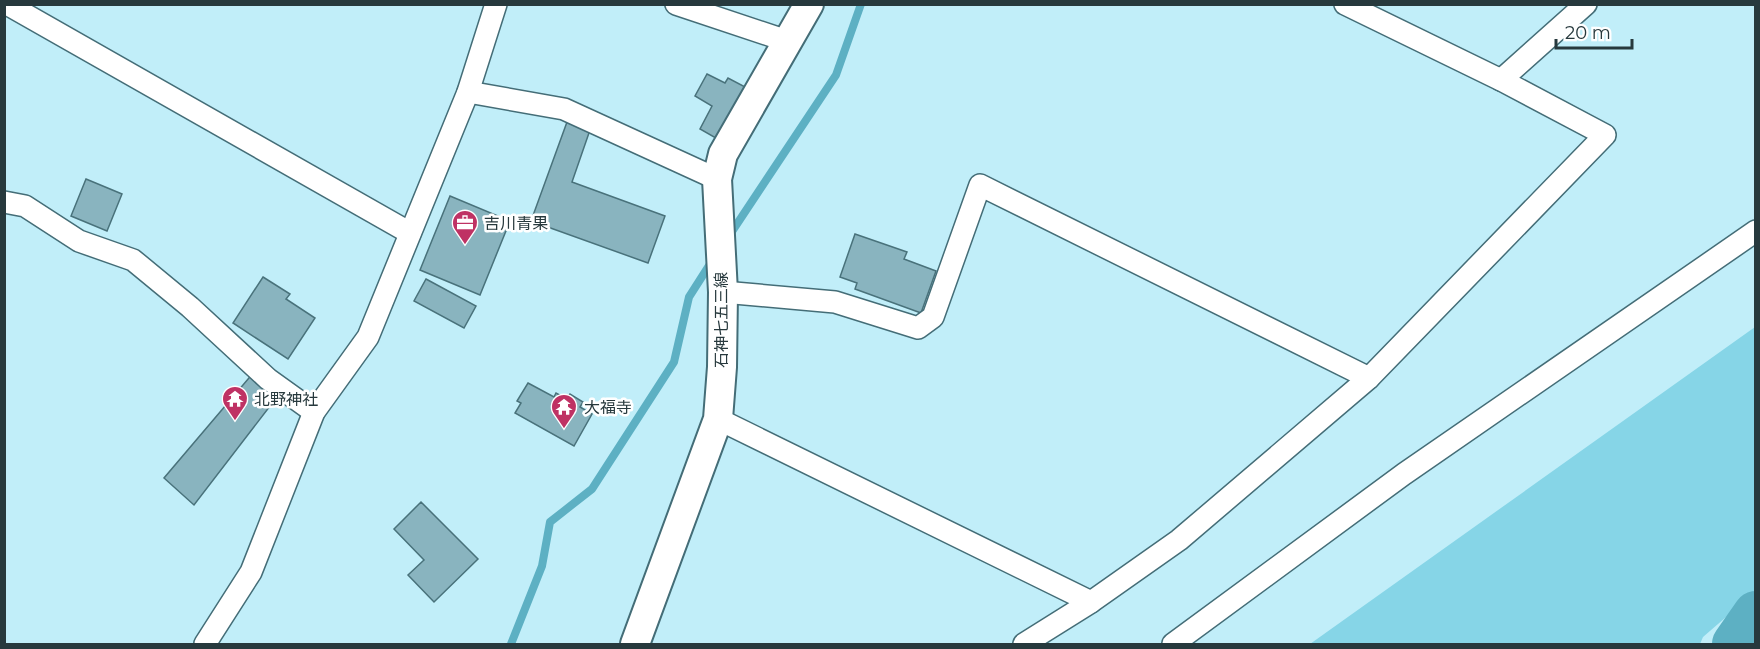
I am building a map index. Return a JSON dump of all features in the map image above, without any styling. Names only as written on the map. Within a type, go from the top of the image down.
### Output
[{"type":"main road","name":"石神七五三線","points":[[635,645],[718,419],[723,367],[723,292],[717,179],[723,154],[809,4]]},
{"type":"street","points":[[7,4],[410,233]]},
{"type":"street","points":[[205,645],[251,572],[314,412],[368,337],[468,92],[496,4]]},
{"type":"street","points":[[676,4],[788,41]]},
{"type":"street","points":[[1024,645],[1091,602],[1179,540],[1369,378],[1605,135],[1501,80],[1345,4]]},
{"type":"street","points":[[1501,80],[1586,4]]},
{"type":"street","points":[[468,92],[564,109],[717,179]]},
{"type":"street","points":[[723,292],[835,302],[918,328],[933,317],[980,185],[1369,378]]},
{"type":"street","points":[[4,202],[25,206],[79,241],[132,260],[190,307],[268,379],[314,412]]},
{"type":"street","points":[[1173,645],[1404,474],[1755,231]]},
{"type":"street","points":[[718,419],[1091,602]]},
{"type":"shaded area","points":[[1755,327],[1755,592],[1703,637],[1700,644],[1310,644]]},
{"type":"building","points":[[707,74],[725,83],[728,78],[749,89],[721,141],[700,129],[712,106],[695,96]]},
{"type":"building","points":[[567,122],[590,130],[572,182],[665,216],[648,263],[531,221]]},
{"type":"building","points":[[86,179],[122,194],[107,231],[71,216]]},
{"type":"building","name":"吉川青果","points":[[450,196],[510,221],[480,295],[420,270]]},
{"type":"building","points":[[855,234],[907,252],[904,259],[936,271],[921,313],[855,289],[857,283],[840,277]]},
{"type":"building","points":[[263,277],[290,294],[286,299],[315,318],[288,359],[233,323]]},
{"type":"building","points":[[426,279],[476,306],[464,328],[414,301]]},
{"type":"building","name":"北野神社","points":[[254,372],[280,393],[194,505],[164,478]]},
{"type":"building","name":"大福寺","points":[[528,383],[554,397],[556,393],[567,399],[570,394],[583,402],[580,407],[592,414],[574,446],[515,413],[521,403],[517,401]]},
{"type":"building","points":[[421,502],[478,559],[434,602],[408,575],[424,560],[394,529]]},
{"type":"waterway","points":[[729,236],[836,75],[861,4]]},
{"type":"waterway","points":[[511,644],[542,566],[550,522],[592,489],[674,362],[689,297],[712,261]]},
{"type":"waterway","points":[[1735,644],[1756,614]]},
{"type":"place","name":"吉川青果","points":[[465,246]]},
{"type":"place","name":"北野神社","points":[[235,422]]},
{"type":"place","name":"大福寺","points":[[564,430]]}]
